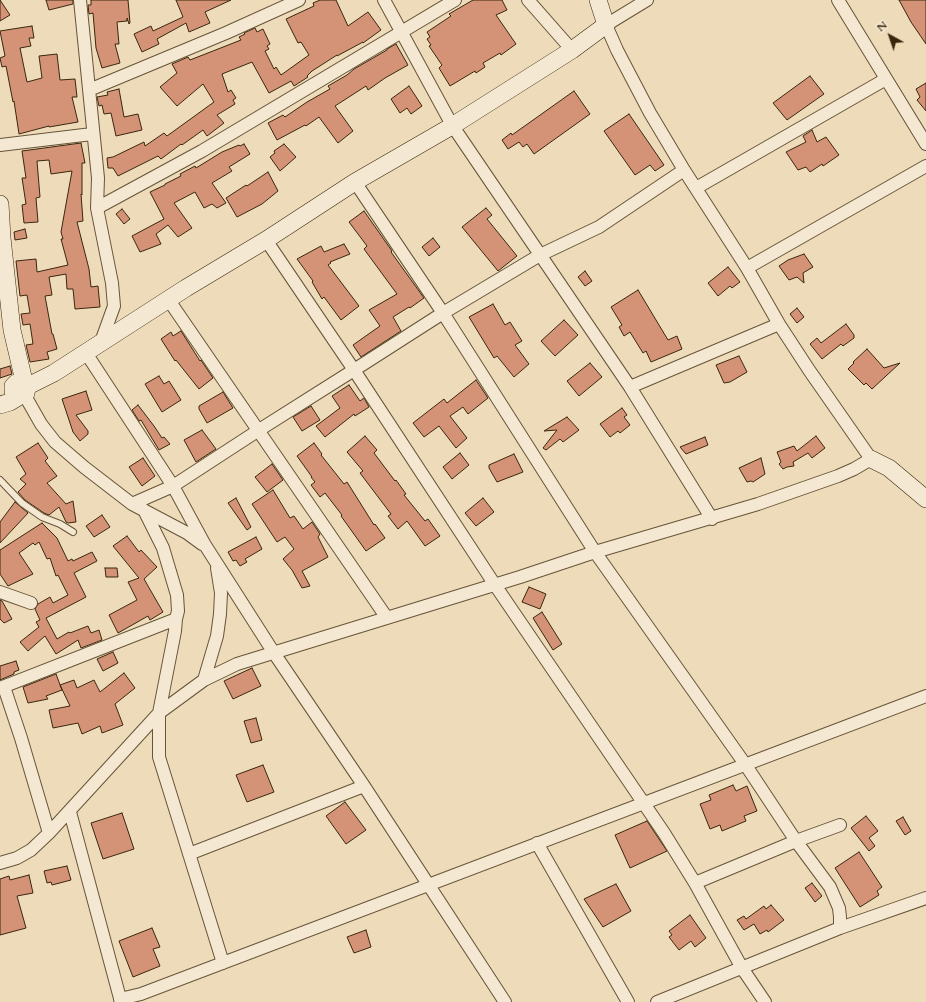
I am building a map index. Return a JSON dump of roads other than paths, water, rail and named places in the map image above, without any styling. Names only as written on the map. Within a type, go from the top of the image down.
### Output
[{"type":"street","points":[[80,0],[87,59],[92,134],[98,178],[97,208],[112,283],[114,306],[101,342]]},
{"type":"street","points":[[89,90],[226,33],[299,0]]},
{"type":"street","points":[[384,0],[452,125],[630,387],[712,519]]},
{"type":"street","points":[[97,208],[202,151],[455,0]]},
{"type":"street","points":[[528,0],[572,50]]},
{"type":"street","points":[[598,0],[606,25],[628,74],[684,170],[747,268],[779,324],[808,370],[871,459],[889,468],[926,499]]},
{"type":"street","points":[[0,405],[10,402],[18,389],[54,373],[168,299],[266,240],[355,182],[452,125],[572,50],[606,25],[647,0]]},
{"type":"street","points":[[838,0],[926,144]]},
{"type":"street","points":[[696,188],[886,79]]},
{"type":"street","points":[[0,145],[92,134]]},
{"type":"street","points":[[747,268],[926,166]]},
{"type":"street","points":[[132,504],[173,486],[443,313],[540,255],[599,227],[684,170]]},
{"type":"street","points":[[355,182],[443,313],[595,552],[745,764],[796,841],[830,886],[838,908],[840,928]]},
{"type":"street","points":[[0,204],[4,295],[12,330],[18,389],[40,424],[55,442],[84,467],[132,504],[187,533],[205,545]]},
{"type":"street","points":[[266,240],[354,370],[495,585],[644,803],[695,883],[742,968],[765,1002]]},
{"type":"street","points":[[168,299],[387,618]]},
{"type":"street","points":[[630,387],[779,324]]},
{"type":"street","points":[[86,353],[173,486],[216,563],[274,653],[364,786],[504,1002]]},
{"type":"street","points":[[0,863],[17,858],[31,850],[70,812],[159,713],[204,680],[236,664],[495,585],[595,552],[712,519],[838,476],[871,459]]},
{"type":"street","points":[[144,510],[163,548],[177,595],[178,611],[159,713],[159,757],[223,963]]},
{"type":"street","points":[[204,680],[217,636],[220,614],[221,593],[216,563]]},
{"type":"street","points":[[0,592],[31,603]]},
{"type":"street","points":[[49,833],[21,738],[2,687],[176,619]]},
{"type":"street","points":[[70,812],[120,1001],[926,696]]},
{"type":"street","points":[[189,854],[364,786]]},
{"type":"street","points":[[695,883],[796,841],[840,825]]},
{"type":"street","points":[[538,843],[628,1002]]},
{"type":"street","points":[[657,1002],[840,928],[926,898]]},
{"type":"lane","points":[[0,480],[22,503],[42,517],[60,524],[73,532]]}]
